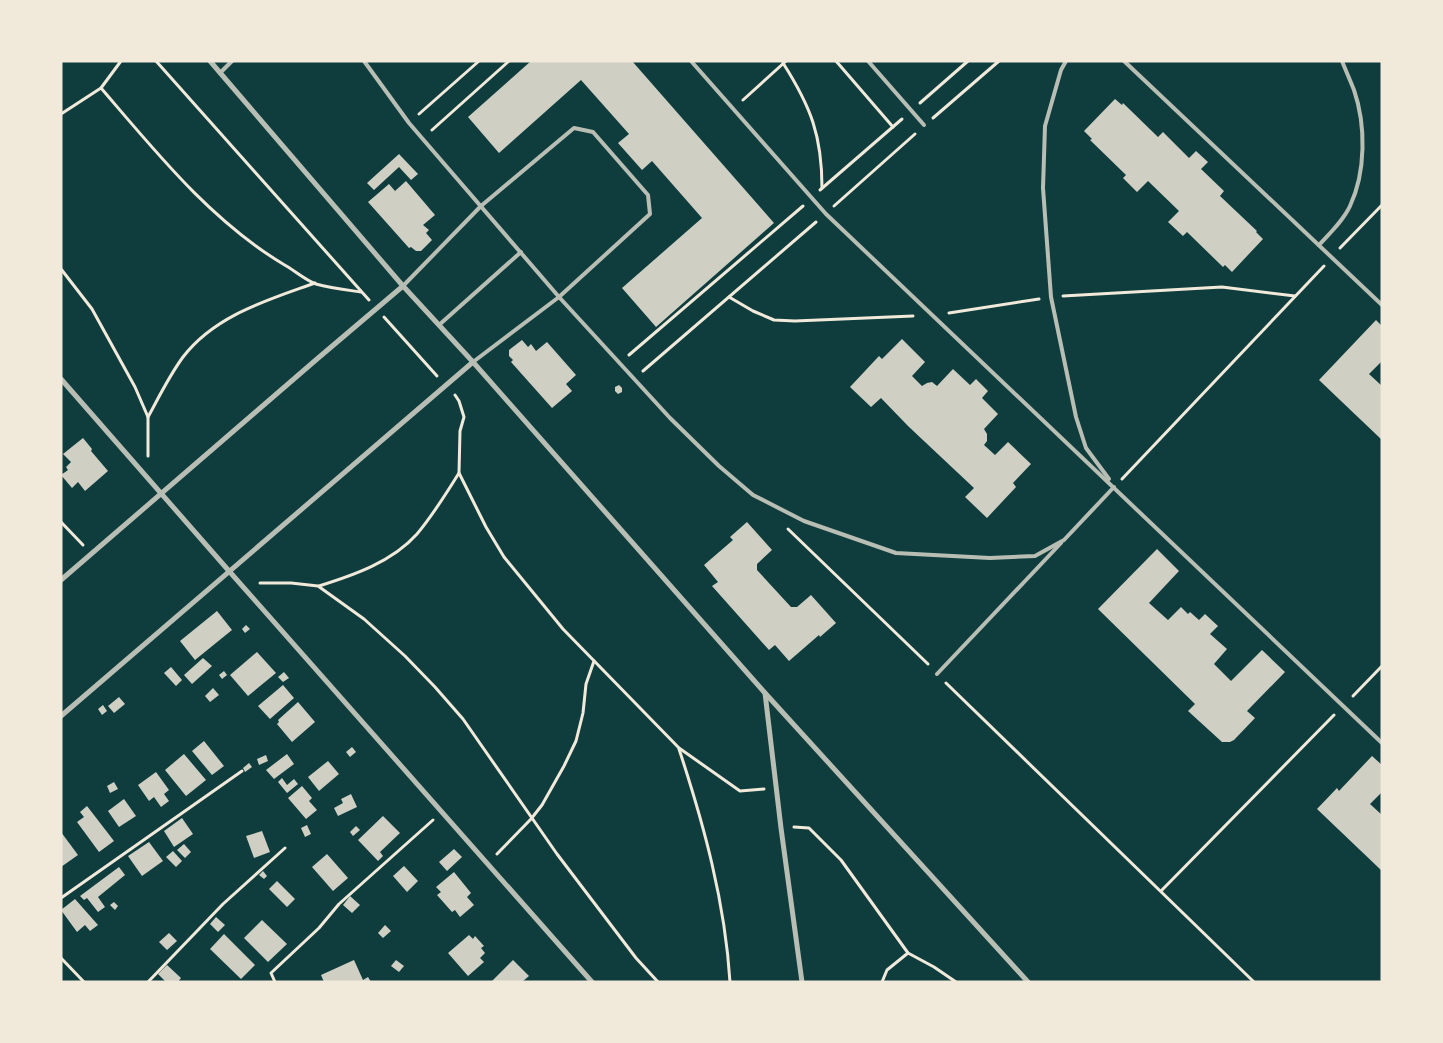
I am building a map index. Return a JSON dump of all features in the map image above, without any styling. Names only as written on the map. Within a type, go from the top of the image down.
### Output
[{"type":"street","points":[[210,61],[403,286],[473,362],[765,693],[1028,982]]},
{"type":"street","points":[[61,580],[403,286]]},
{"type":"street","points":[[61,716],[473,362]]},
{"type":"street","points":[[61,379],[228,571],[592,982]]},
{"type":"street","points":[[765,693],[780,828],[802,982]]},
{"type":"lane","points":[[220,73],[232,61]]},
{"type":"lane","points":[[364,61],[409,123],[619,364],[719,466],[753,495],[804,521],[896,553],[990,558],[1035,556],[1064,540]]},
{"type":"lane","points":[[691,61],[826,214],[1382,743]]},
{"type":"lane","points":[[868,61],[924,125]]},
{"type":"lane","points":[[1066,61],[1061,70],[1045,126],[1043,188],[1051,297],[1076,417],[1086,448],[1114,487]]},
{"type":"lane","points":[[1124,61],[1382,305]]},
{"type":"lane","points":[[1319,245],[1340,223],[1350,206],[1360,176],[1362,153],[1360,121],[1354,91],[1342,61]]},
{"type":"lane","points":[[403,286],[481,206],[574,128],[593,132],[648,195],[650,214],[559,296],[473,362]]},
{"type":"lane","points":[[439,325],[521,252]]},
{"type":"lane","points":[[937,674],[1114,487]]},
{"type":"path","points":[[61,114],[101,88],[121,61]]},
{"type":"path","points":[[156,61],[459,401],[464,417],[460,431],[459,473],[486,527],[504,556],[563,629],[679,748],[740,791],[775,787]]},
{"type":"path","points":[[409,123],[479,61]]},
{"type":"path","points":[[422,138],[509,61]]},
{"type":"path","points":[[836,61],[892,127]]},
{"type":"path","points":[[619,364],[968,61]]},
{"type":"path","points":[[734,109],[784,62],[810,110],[820,145],[822,188]]},
{"type":"path","points":[[101,88],[158,155],[230,228],[260,250],[315,283],[362,292]]},
{"type":"path","points":[[1114,487],[1382,205]]},
{"type":"path","points":[[61,269],[92,309],[135,387],[148,417],[148,477]]},
{"type":"path","points":[[148,417],[171,374],[184,355],[212,329],[245,310],[315,283]]},
{"type":"path","points":[[729,297],[753,311],[774,320],[795,321],[934,315],[1051,297],[1222,287],[1296,296]]},
{"type":"path","points":[[253,580],[261,583],[291,583],[318,586],[368,568],[402,548],[416,535],[459,473]]},
{"type":"path","points":[[61,522],[92,554]]},
{"type":"path","points":[[782,523],[1254,982]]},
{"type":"path","points":[[318,586],[364,619],[405,656],[463,719],[531,819],[597,908],[636,958],[658,982]]},
{"type":"path","points":[[488,863],[542,805],[564,766],[576,741],[583,713],[586,684],[594,661]]},
{"type":"path","points":[[1161,890],[1382,666]]},
{"type":"path","points":[[679,748],[709,850],[719,892],[728,943],[730,982]]},
{"type":"path","points":[[61,898],[242,771]]},
{"type":"path","points":[[275,982],[271,973],[320,928],[339,904],[442,812]]},
{"type":"path","points":[[780,828],[809,828],[841,860],[908,953],[956,982]]},
{"type":"path","points":[[148,982],[223,904],[285,848]]},
{"type":"path","points":[[882,982],[887,970],[908,953]]},
{"type":"path","points":[[61,958],[84,982]]},
{"type":"building","points":[[531,61],[632,61],[774,223],[656,327],[622,288],[702,218],[652,161],[642,170],[618,143],[629,134],[581,80],[499,153],[468,117]]},
{"type":"building","points":[[1115,99],[1122,105],[1123,103],[1158,137],[1163,132],[1189,158],[1196,151],[1208,162],[1201,169],[1224,191],[1220,196],[1263,239],[1232,272],[1225,265],[1223,267],[1187,232],[1183,236],[1168,222],[1179,211],[1148,181],[1137,192],[1123,178],[1126,175],[1090,140],[1092,139],[1084,131]]},
{"type":"building","points":[[399,154],[418,174],[411,180],[399,167],[374,190],[367,183]]},
{"type":"building","points":[[406,181],[435,215],[423,225],[429,230],[426,233],[432,240],[421,251],[409,248],[368,202],[389,184],[395,191]]},
{"type":"building","points":[[1376,320],[1382,326],[1382,361],[1369,374],[1382,386],[1382,440],[1319,380]]},
{"type":"building","points":[[902,339],[925,362],[912,376],[922,386],[932,382],[937,386],[953,369],[970,385],[976,379],[988,391],[982,398],[998,414],[984,429],[987,434],[987,441],[984,445],[995,455],[1008,442],[1031,464],[1013,483],[1016,487],[987,518],[965,497],[974,488],[881,398],[871,407],[850,387],[879,356],[882,359]]},
{"type":"building","points":[[522,340],[528,347],[531,344],[536,351],[547,342],[576,375],[566,384],[572,391],[552,408],[511,362],[513,360],[509,356],[509,350]]},
{"type":"building","points":[[619,385],[622,388],[622,392],[618,394],[615,391],[615,387]]},
{"type":"building","points":[[83,438],[108,471],[85,491],[78,482],[72,488],[61,475],[68,470],[66,467],[71,462],[63,454]]},
{"type":"building","points":[[747,522],[772,550],[757,564],[757,570],[791,607],[797,607],[811,595],[836,623],[789,661],[775,645],[769,650],[712,586],[718,582],[704,565],[733,540],[730,537]]},
{"type":"building","points":[[1157,549],[1179,571],[1149,603],[1168,620],[1181,607],[1188,614],[1190,612],[1199,620],[1205,614],[1218,626],[1210,634],[1227,649],[1214,664],[1231,681],[1262,650],[1285,672],[1247,711],[1255,718],[1230,742],[1222,742],[1188,711],[1195,704],[1098,609]]},
{"type":"building","points":[[217,611],[232,630],[195,660],[180,641]]},
{"type":"building","points":[[246,625],[250,629],[245,633],[242,629]]},
{"type":"building","points":[[257,652],[276,673],[248,696],[230,675]]},
{"type":"building","points":[[203,658],[212,666],[192,684],[184,675]]},
{"type":"building","points":[[171,667],[182,680],[176,686],[164,673]]},
{"type":"building","points":[[224,671],[227,675],[222,679],[219,675]]},
{"type":"building","points":[[284,672],[289,678],[283,682],[278,677]]},
{"type":"building","points":[[283,685],[294,698],[270,719],[258,706]]},
{"type":"building","points":[[213,688],[219,695],[210,702],[205,696]]},
{"type":"building","points":[[119,697],[125,704],[114,713],[108,706]]},
{"type":"building","points":[[298,702],[315,722],[292,742],[277,724],[278,720]]},
{"type":"building","points":[[103,705],[107,711],[102,715],[98,709]]},
{"type":"building","points":[[204,741],[224,766],[212,775],[192,751]]},
{"type":"building","points":[[352,747],[356,752],[350,757],[346,752]]},
{"type":"building","points":[[184,754],[206,780],[186,796],[165,770]]},
{"type":"building","points":[[287,754],[294,764],[274,779],[266,770]]},
{"type":"building","points":[[266,755],[268,761],[259,765],[257,759]]},
{"type":"building","points":[[1372,756],[1382,765],[1382,792],[1370,804],[1382,815],[1382,871],[1317,809],[1337,788],[1339,791]]},
{"type":"building","points":[[328,761],[339,774],[319,791],[308,777]]},
{"type":"building","points":[[249,763],[252,767],[245,772],[243,768]]},
{"type":"building","points":[[156,772],[169,790],[164,794],[169,801],[161,807],[154,797],[149,801],[138,785]]},
{"type":"building","points":[[282,778],[287,785],[294,779],[298,784],[287,793],[278,782]]},
{"type":"building","points":[[114,782],[118,789],[110,793],[107,786]]},
{"type":"building","points":[[302,786],[312,798],[309,801],[317,810],[306,819],[288,798]]},
{"type":"building","points":[[351,794],[357,807],[338,816],[334,808],[343,803],[341,799]]},
{"type":"building","points":[[124,799],[136,816],[119,827],[108,811]]},
{"type":"building","points":[[87,806],[114,841],[99,852],[77,822],[84,817],[80,812]]},
{"type":"building","points":[[383,816],[400,833],[380,852],[383,856],[378,861],[358,840]]},
{"type":"building","points":[[182,818],[193,834],[174,847],[164,831]]},
{"type":"building","points":[[307,825],[311,834],[305,837],[301,828]]},
{"type":"building","points":[[356,826],[360,830],[353,836],[350,832]]},
{"type":"building","points":[[262,831],[270,852],[254,858],[246,836]]},
{"type":"building","points":[[61,832],[78,855],[61,867]]},
{"type":"building","points":[[149,842],[163,861],[142,876],[128,856]]},
{"type":"building","points":[[184,844],[191,852],[185,858],[177,850]]},
{"type":"building","points":[[454,849],[462,857],[447,871],[439,862]]},
{"type":"building","points":[[173,851],[182,861],[176,867],[166,857]]},
{"type":"building","points":[[327,854],[348,878],[333,891],[312,867]]},
{"type":"building","points":[[404,866],[418,881],[407,892],[393,876]]},
{"type":"building","points":[[119,867],[125,875],[98,897],[105,907],[98,912],[87,898],[84,900],[80,896]]},
{"type":"building","points":[[263,871],[267,876],[264,879],[259,875]]},
{"type":"building","points":[[454,872],[471,893],[467,897],[474,905],[460,917],[455,910],[452,912],[437,895],[441,892],[436,887]]},
{"type":"building","points":[[277,881],[295,899],[287,907],[269,889]]},
{"type":"building","points":[[350,896],[360,905],[352,913],[343,905]]},
{"type":"building","points":[[75,899],[98,925],[90,931],[85,925],[77,932],[61,910]]},
{"type":"building","points":[[114,902],[118,906],[115,910],[110,905]]},
{"type":"building","points":[[216,917],[225,925],[218,932],[210,924]]},
{"type":"building","points":[[262,920],[287,944],[268,962],[244,938]]},
{"type":"building","points":[[385,925],[391,931],[383,938],[378,933]]},
{"type":"building","points":[[169,933],[177,941],[167,950],[159,942]]},
{"type":"building","points":[[224,934],[255,965],[241,979],[210,949]]},
{"type":"building","points":[[469,935],[473,939],[475,936],[484,946],[481,948],[485,953],[480,958],[484,962],[468,976],[448,953]]},
{"type":"building","points":[[354,960],[363,980],[368,977],[371,982],[324,982],[321,975]]},
{"type":"building","points":[[396,960],[404,966],[399,972],[391,966]]},
{"type":"building","points":[[513,960],[529,976],[522,982],[491,982]]},
{"type":"building","points":[[167,965],[181,978],[178,982],[166,982],[158,974]]}]
